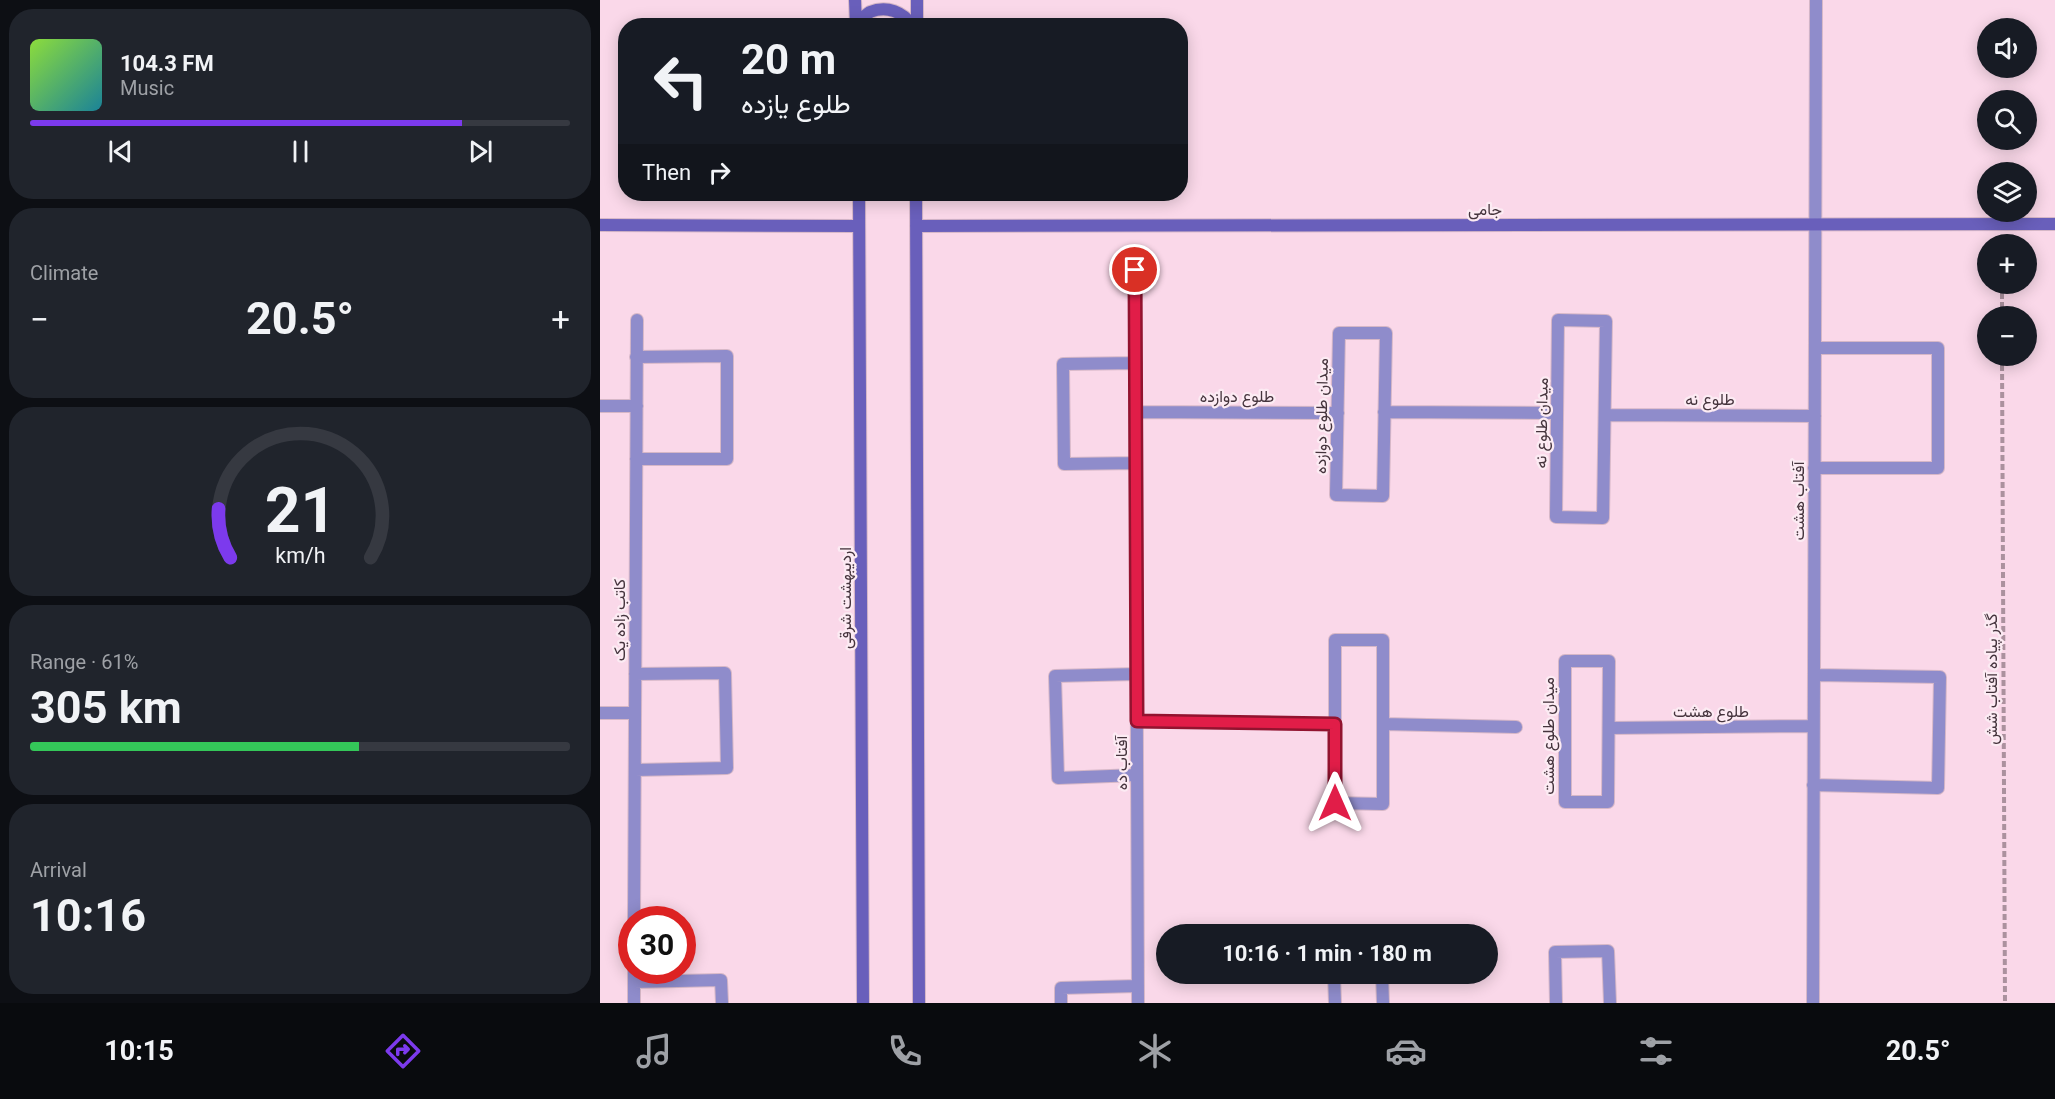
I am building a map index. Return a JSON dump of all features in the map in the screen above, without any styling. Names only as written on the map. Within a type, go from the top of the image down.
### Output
[{"type":"main road","points":[[855,0],[856,18]]},
{"type":"main road","points":[[916,18],[917,0]]},
{"type":"main road","points":[[864,18],[870,13],[888,9],[908,18]]},
{"type":"main road","name":"اردیبهشت شرقی","points":[[859,201],[863,1003]]},
{"type":"main road","points":[[916,201],[919,1003]]},
{"type":"main road","name":"جامی","points":[[916,226],[2055,224]]},
{"type":"main road","points":[[600,225],[859,226]]},
{"type":"street","name":"آفتاب هشت","points":[[1813,1003],[1816,0]]},
{"type":"street","name":"آفتاب ده","points":[[1135,270],[1138,1003]]},
{"type":"street","name":"کاتب زاده یک","points":[[634,906],[637,320]]},
{"type":"street","name":"میدان طلوع نه","points":[[1558,320],[1606,321],[1605,415],[1603,518],[1556,517],[1558,320]]},
{"type":"street","name":"میدان طلوع دوازده","points":[[1339,333],[1386,333],[1384,412],[1383,496],[1336,495],[1339,333]]},
{"type":"street","points":[[1815,348],[1938,348],[1938,468],[1815,468]]},
{"type":"street","points":[[636,357],[727,356],[727,459],[636,459]]},
{"type":"street","points":[[1136,363],[1062,364],[1064,464],[1136,463]]},
{"type":"street","points":[[600,406],[637,406]]},
{"type":"street","name":"طلوع دوازده","points":[[1136,412],[1338,413]]},
{"type":"street","points":[[1384,412],[1557,413]]},
{"type":"street","name":"طلوع نه","points":[[1605,415],[1815,416]]},
{"type":"street","points":[[1335,640],[1383,640],[1383,724],[1383,804],[1335,803],[1335,640]]},
{"type":"street","name":"میدان طلوع هشت","points":[[1565,661],[1609,661],[1609,728],[1608,802],[1565,802],[1565,661]]},
{"type":"street","points":[[635,674],[725,673],[727,768],[635,770]]},
{"type":"street","points":[[1137,674],[1055,676],[1058,777],[1137,775]]},
{"type":"street","points":[[1813,785],[1938,788],[1940,677],[1814,675]]},
{"type":"street","points":[[600,713],[635,713]]},
{"type":"street","points":[[1137,721],[1335,724]]},
{"type":"street","points":[[1383,724],[1516,727]]},
{"type":"street","name":"طلوع هشت","points":[[1609,728],[1813,726]]},
{"type":"street","points":[[1556,1003],[1555,952],[1608,951],[1610,1003]]},
{"type":"street","points":[[696,979],[721,980],[722,1003]]},
{"type":"street","points":[[634,984],[634,1003]]},
{"type":"street","points":[[1334,984],[1335,1003]]},
{"type":"street","points":[[1382,984],[1383,1003]]},
{"type":"street","points":[[1061,1003],[1061,987],[1138,986]]},
{"type":"path","name":"گذر پیاده آفتاب شش","points":[[2002,366],[2005,1003]]},
{"type":"route","points":[[1135,270],[1137,721],[1335,724],[1335,803]]}]
